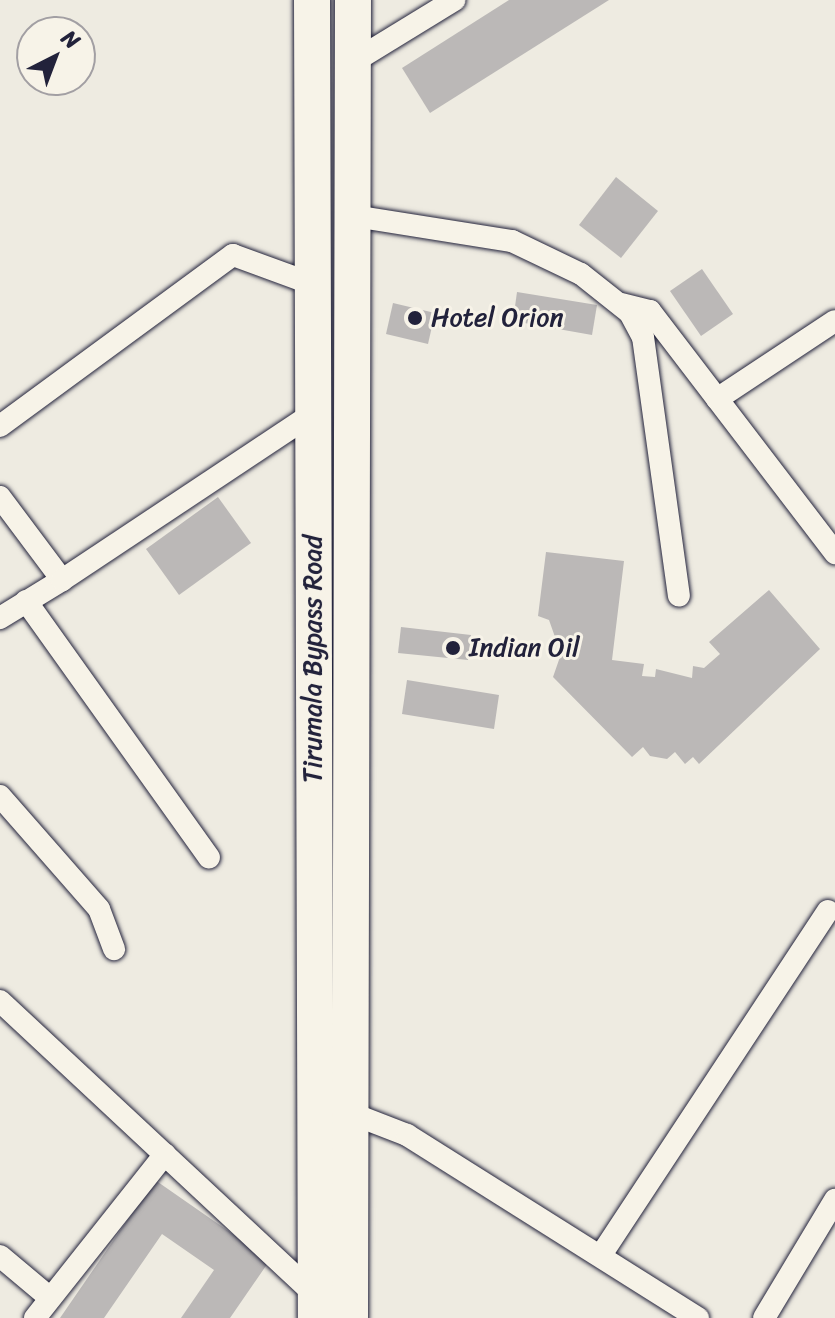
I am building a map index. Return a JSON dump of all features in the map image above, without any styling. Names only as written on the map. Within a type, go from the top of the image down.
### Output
[{"type":"main road","name":"Tirumala Bypass Road","points":[[312,0],[315,163],[316,1307]]},
{"type":"main road","name":"Tirumala Bypass Road","points":[[350,1318],[353,0]]},
{"type":"main road","points":[[315,163],[354,164]]},
{"type":"street","points":[[353,62],[454,0]]},
{"type":"street","points":[[354,216],[512,241],[581,274],[621,304],[643,337],[679,596]]},
{"type":"street","points":[[0,426],[233,255],[315,285]]},
{"type":"street","points":[[621,304],[650,311],[835,553]]},
{"type":"street","points":[[717,399],[835,321]]},
{"type":"street","points":[[0,618],[313,413]]},
{"type":"street","points":[[0,497],[62,580]]},
{"type":"street","points":[[26,601],[209,858]]},
{"type":"street","points":[[0,796],[99,909],[114,949]]},
{"type":"street","points":[[601,1255],[828,911]]},
{"type":"street","points":[[0,1001],[165,1154],[316,1307]]},
{"type":"street","points":[[315,1108],[351,1109],[407,1135],[698,1318]]},
{"type":"street","points":[[35,1318],[165,1154]]},
{"type":"street","points":[[764,1318],[835,1200]]},
{"type":"street","points":[[0,1256],[50,1298]]},
{"type":"building","points":[[509,0],[609,0],[430,113],[402,68]]},
{"type":"building","points":[[616,177],[658,211],[621,258],[579,225]]},
{"type":"building","points":[[702,269],[733,314],[701,336],[670,291]]},
{"type":"building","points":[[517,292],[597,305],[592,335],[513,321]]},
{"type":"building","points":[[393,303],[435,313],[428,344],[386,334]]},
{"type":"building","points":[[218,497],[251,543],[179,595],[146,549]]},
{"type":"building","points":[[546,552],[624,561],[612,660],[644,664],[642,676],[655,677],[656,669],[692,678],[693,666],[704,668],[720,654],[709,642],[769,590],[820,649],[699,764],[693,757],[685,764],[675,752],[667,759],[650,756],[643,747],[632,757],[553,677],[561,654],[549,620],[538,616]]},
{"type":"building","points":[[401,627],[471,635],[468,660],[398,653]]},
{"type":"building","points":[[407,680],[499,695],[494,729],[402,714]]},
{"type":"building","points":[[155,1180],[270,1260],[230,1318],[181,1318],[214,1270],[162,1234],[104,1318],[60,1318]]},
{"type":"place","name":"Hotel Orion","points":[[415,318]]},
{"type":"place","name":"Indian Oil","points":[[453,648]]}]
